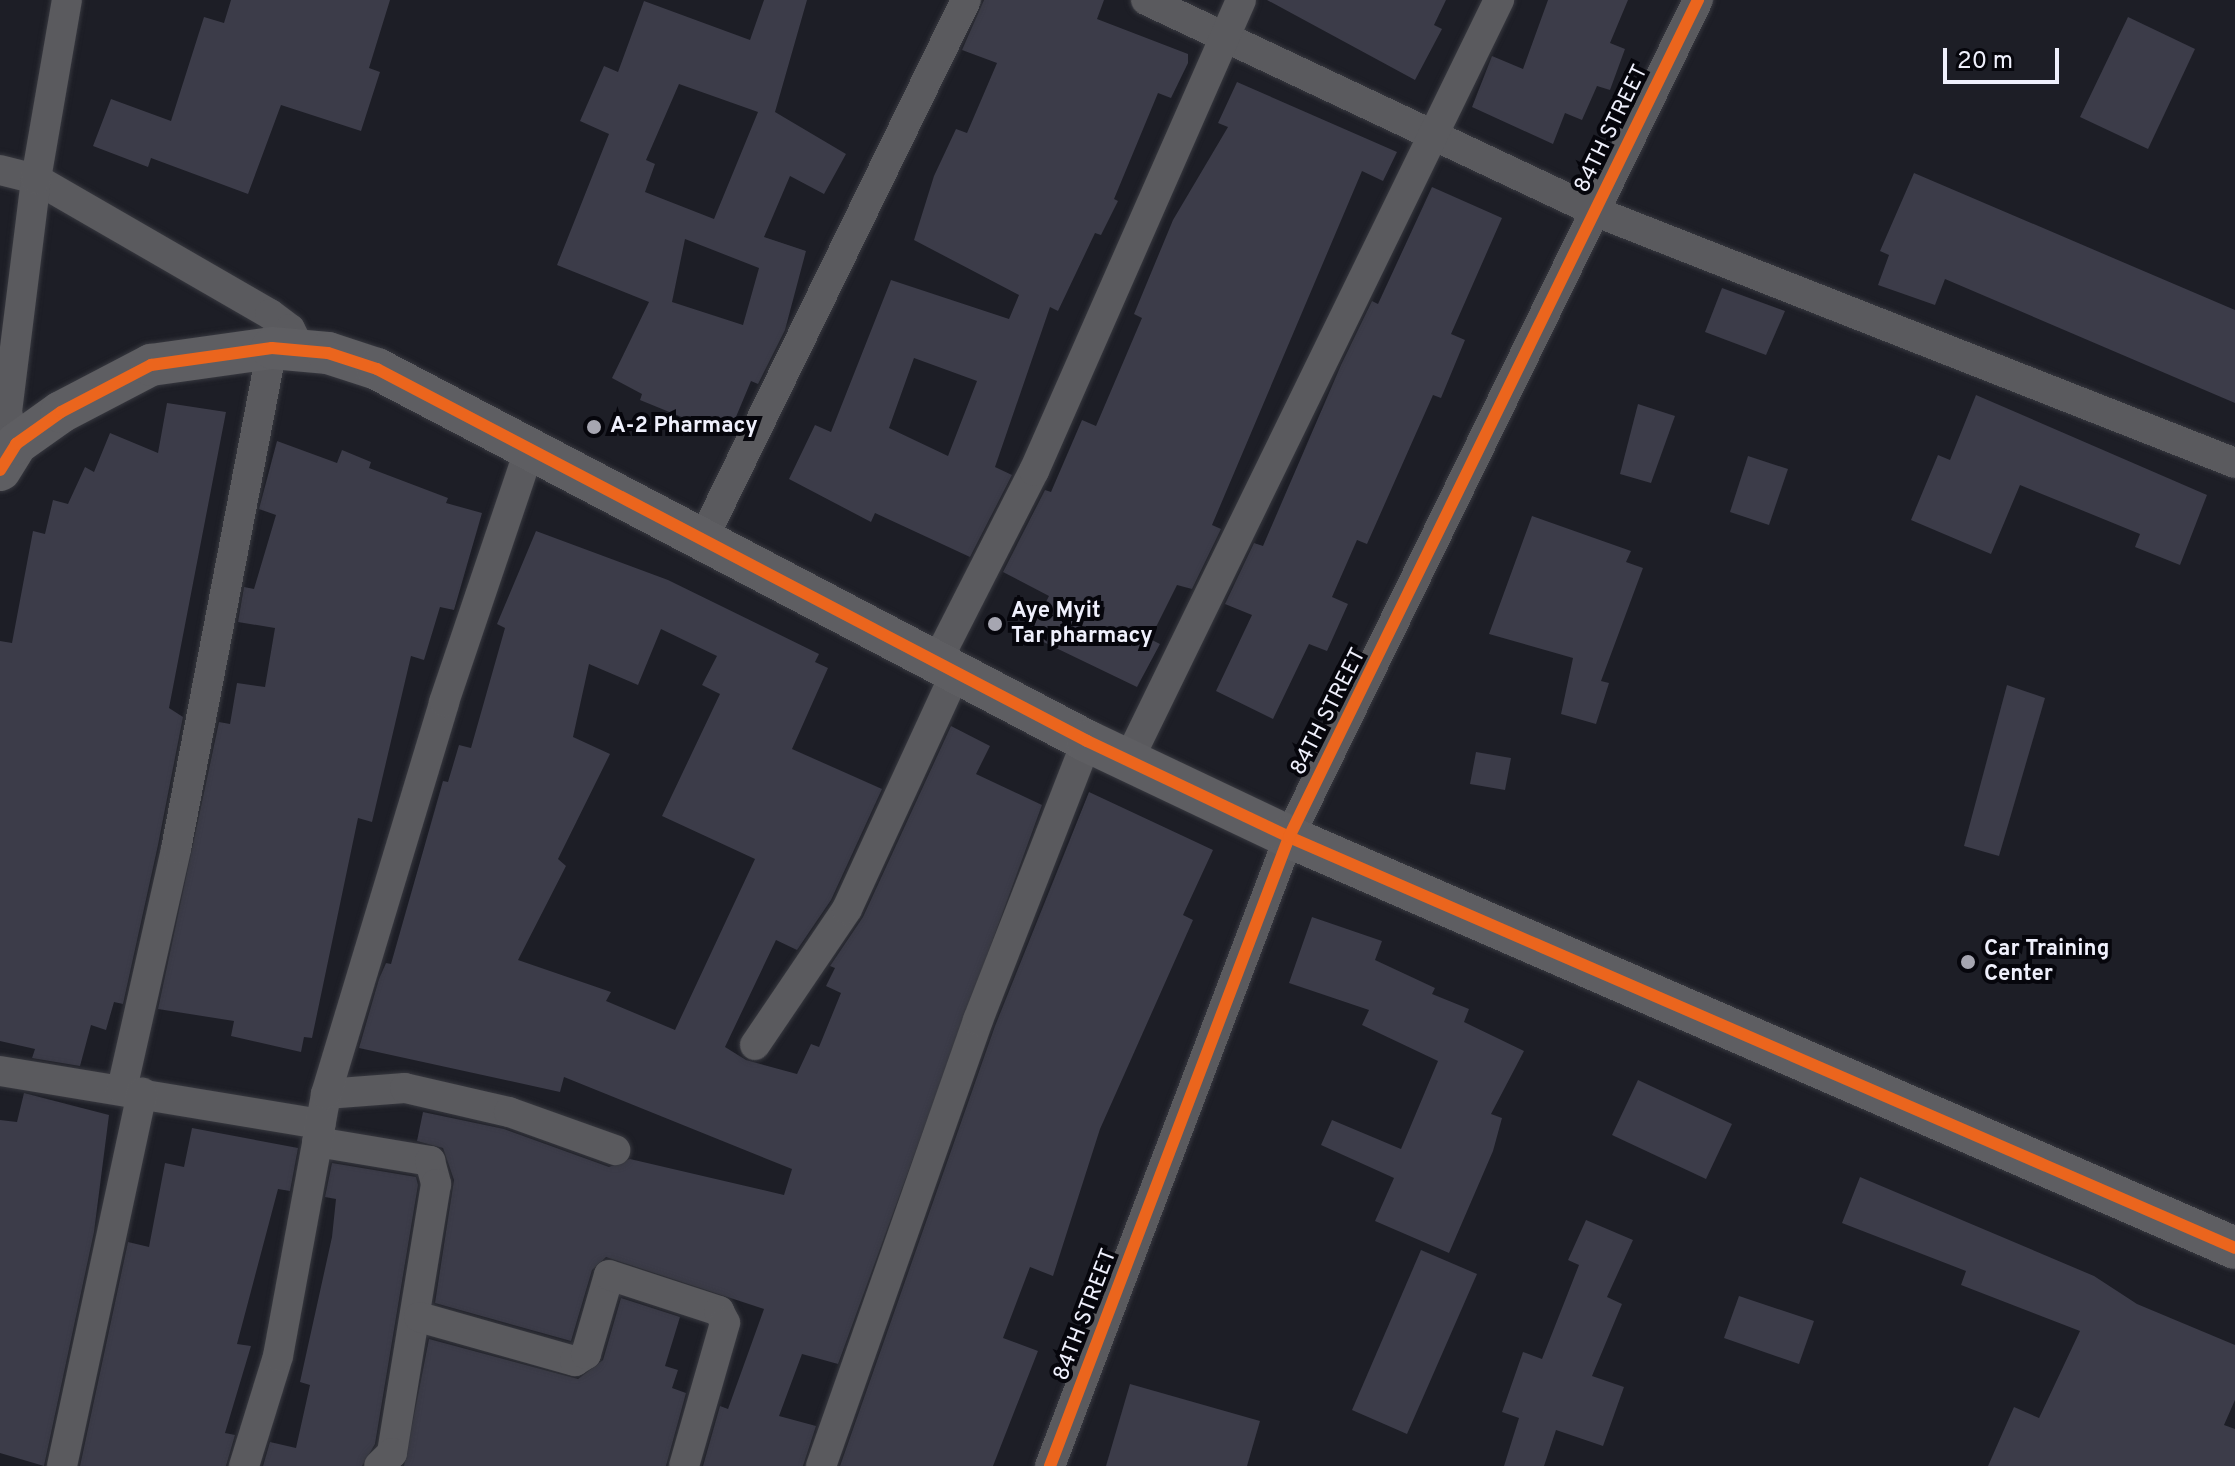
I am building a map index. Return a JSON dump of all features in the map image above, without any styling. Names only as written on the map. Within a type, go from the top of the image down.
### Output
[{"type":"street","points":[[8,457],[7,412],[36,179],[67,0]]},
{"type":"street","points":[[702,541],[966,0]]},
{"type":"street","points":[[1146,0],[1223,39],[1594,211],[2235,463]]},
{"type":"street","points":[[755,1045],[847,909],[946,668],[1241,0]]},
{"type":"street","points":[[1128,761],[1436,138],[1499,0]]},
{"type":"street","name":"84TH STREET","points":[[1050,1466],[1289,837],[1698,0]]},
{"type":"street","points":[[0,170],[36,179],[270,314],[290,329],[176,849],[62,1466]]},
{"type":"street","points":[[8,457],[61,412],[151,365],[287,350],[377,369],[531,445],[702,541],[1128,761],[1289,837],[2235,1248]]},
{"type":"street","points":[[244,1466],[278,1356],[326,1094],[444,702],[531,445]]},
{"type":"street","points":[[821,1466],[972,1034],[1087,741]]},
{"type":"street","points":[[0,1071],[132,1091],[430,1161],[436,1191],[419,1317],[392,1453],[379,1466]]},
{"type":"street","points":[[326,1094],[405,1088],[509,1112],[615,1150]]},
{"type":"street","points":[[419,1317],[575,1361],[586,1354],[609,1275],[719,1311],[725,1323],[684,1466]]},
{"type":"building","points":[[231,0],[390,0],[369,68],[380,72],[361,131],[281,105],[248,194],[151,158],[148,167],[93,146],[111,99],[171,121],[204,17],[224,23]]},
{"type":"building","points":[[764,0],[807,0],[775,112],[846,154],[824,194],[790,176],[764,237],[806,251],[785,330],[758,384],[751,381],[728,436],[640,400],[642,394],[612,378],[649,302],[557,265],[609,134],[580,121],[604,66],[618,72],[644,1],[750,40]],"holes":[[[679,84],[758,112],[714,219],[645,192],[655,164],[646,160]],[[685,239],[759,268],[743,325],[672,302]]]},
{"type":"building","points":[[984,0],[1104,0],[1097,19],[1188,54],[1188,63],[1171,98],[1158,93],[1114,199],[1118,201],[1101,235],[1095,233],[1058,311],[1050,307],[995,467],[1012,475],[970,557],[875,513],[871,522],[789,479],[815,425],[831,432],[891,280],[1009,319],[1019,295],[914,240],[934,176],[956,129],[967,133],[997,63],[962,50]],"holes":[[[914,358],[977,381],[948,456],[889,428]]]},
{"type":"building","points":[[1267,0],[1446,0],[1434,25],[1442,29],[1415,80]]},
{"type":"building","points":[[1548,0],[1628,0],[1610,43],[1625,49],[1610,90],[1597,86],[1582,120],[1565,113],[1553,144],[1472,107],[1492,56],[1523,69]]},
{"type":"building","points":[[2128,17],[2195,49],[2148,149],[2080,117]]},
{"type":"building","points":[[1237,82],[1397,152],[1383,181],[1362,171],[1212,525],[1221,529],[1192,589],[1177,585],[1150,639],[1160,644],[1137,687],[1029,635],[1049,596],[1003,572],[1045,490],[1051,492],[1082,420],[1096,426],[1142,318],[1134,314],[1173,220],[1228,127],[1218,123]]},
{"type":"building","points":[[1914,173],[2235,310],[2235,403],[1945,279],[1935,305],[1878,285],[1889,255],[1880,251]]},
{"type":"building","points":[[1432,187],[1502,218],[1451,334],[1465,340],[1441,398],[1433,395],[1367,544],[1357,540],[1332,597],[1348,604],[1327,651],[1309,644],[1273,719],[1216,691],[1252,615],[1225,604],[1254,543],[1263,546],[1341,365],[1372,301],[1378,304]]},
{"type":"building","points":[[1722,288],[1785,311],[1766,355],[1705,332]]},
{"type":"building","points":[[1976,395],[2207,495],[2180,565],[2135,547],[2140,534],[2020,485],[1991,554],[1911,520],[1938,455],[1950,460]]},
{"type":"building","points":[[167,403],[226,412],[169,708],[183,717],[158,845],[123,1004],[114,1002],[106,1030],[91,1025],[80,1066],[32,1058],[35,1049],[0,1041],[0,641],[12,643],[33,531],[45,534],[53,500],[68,504],[85,467],[94,472],[110,433],[158,453]]},
{"type":"building","points":[[1638,404],[1675,416],[1651,483],[1620,474]]},
{"type":"building","points":[[277,441],[337,463],[342,450],[371,462],[369,468],[448,498],[446,503],[482,513],[454,610],[440,607],[424,660],[411,656],[372,822],[358,818],[312,1038],[304,1037],[301,1052],[231,1036],[234,1021],[158,1009],[219,722],[230,724],[237,683],[265,687],[275,628],[238,622],[244,587],[254,589],[276,515],[259,509]]},
{"type":"building","points":[[1748,456],[1788,469],[1769,525],[1730,512]]},
{"type":"building","points":[[1532,516],[1631,551],[1626,562],[1643,568],[1601,681],[1609,683],[1596,724],[1561,714],[1573,658],[1489,634]]},
{"type":"building","points":[[536,531],[668,580],[819,654],[815,662],[828,668],[792,749],[882,789],[831,900],[797,950],[776,940],[725,1047],[746,1060],[797,1074],[811,1044],[819,1047],[841,993],[826,986],[835,968],[830,966],[863,917],[951,726],[990,746],[976,774],[1042,805],[838,1364],[802,1354],[779,1416],[816,1426],[803,1466],[703,1466],[720,1406],[728,1409],[764,1309],[606,1257],[592,1270],[571,1341],[435,1303],[454,1180],[443,1148],[417,1141],[423,1112],[504,1129],[609,1167],[630,1159],[784,1195],[792,1169],[564,1077],[560,1092],[359,1048],[379,979],[386,963],[391,964],[443,781],[448,782],[459,745],[471,748],[505,628],[497,624]],"holes":[[[661,629],[717,656],[702,685],[720,694],[662,816],[755,859],[675,1030],[606,1001],[611,992],[518,960],[566,866],[558,859],[610,754],[573,737],[589,664],[638,685]]]},
{"type":"building","points":[[2007,685],[2045,698],[1999,856],[1964,846]]},
{"type":"building","points":[[1476,752],[1511,758],[1505,790],[1470,784]]},
{"type":"building","points":[[1089,792],[1213,850],[1183,915],[1193,920],[1100,1129],[1053,1276],[1030,1267],[1003,1338],[1038,1351],[993,1466],[840,1466],[995,1026]]},
{"type":"building","points":[[1312,917],[1382,941],[1375,960],[1435,988],[1432,994],[1469,1009],[1464,1022],[1524,1051],[1491,1114],[1502,1118],[1493,1151],[1449,1253],[1375,1221],[1394,1178],[1321,1145],[1332,1120],[1401,1149],[1438,1061],[1362,1025],[1369,1010],[1289,983]]},
{"type":"building","points":[[1638,1080],[1732,1124],[1706,1179],[1612,1135]]},
{"type":"building","points":[[24,1093],[109,1115],[94,1232],[44,1466],[0,1453],[0,1120],[17,1122]]},
{"type":"building","points":[[192,1128],[298,1148],[290,1191],[278,1189],[237,1344],[251,1346],[225,1433],[235,1435],[226,1466],[80,1466],[128,1242],[149,1247],[165,1163],[184,1167]]},
{"type":"building","points":[[332,1163],[416,1177],[418,1185],[375,1444],[362,1466],[263,1466],[270,1442],[296,1448],[310,1385],[300,1382],[332,1237],[336,1199],[325,1197]]},
{"type":"building","points":[[1860,1177],[2094,1276],[2137,1304],[2235,1345],[2235,1400],[2224,1425],[2235,1429],[2235,1466],[1988,1466],[2014,1407],[2039,1418],[2080,1331],[1961,1285],[1966,1271],[1842,1223]]},
{"type":"building","points":[[1586,1220],[1633,1240],[1607,1297],[1622,1304],[1592,1376],[1624,1387],[1603,1446],[1556,1430],[1544,1466],[1504,1466],[1519,1418],[1502,1412],[1523,1352],[1542,1359],[1579,1265],[1568,1260]]},
{"type":"building","points":[[1421,1250],[1477,1274],[1407,1434],[1352,1410]]},
{"type":"building","points":[[1739,1296],[1814,1321],[1799,1364],[1724,1338]]},
{"type":"building","points":[[621,1298],[680,1317],[665,1366],[678,1370],[672,1388],[686,1393],[666,1466],[404,1466],[429,1339],[578,1379],[603,1360]]},
{"type":"building","points":[[1130,1384],[1260,1421],[1247,1466],[1106,1466]]},
{"type":"cycle path","points":[[1050,1466],[1289,837],[1698,0]]},
{"type":"cycle path","points":[[0,470],[16,444],[61,412],[151,365],[272,348],[328,353],[377,369],[1087,741],[1289,837],[2235,1248]]},
{"type":"place","name":"A-2 Pharmacy","points":[[594,427]]},
{"type":"place","name":"Aye Myit Tar pharmacy","points":[[995,624]]},
{"type":"place","name":"Car Training Center","points":[[1968,962]]}]
